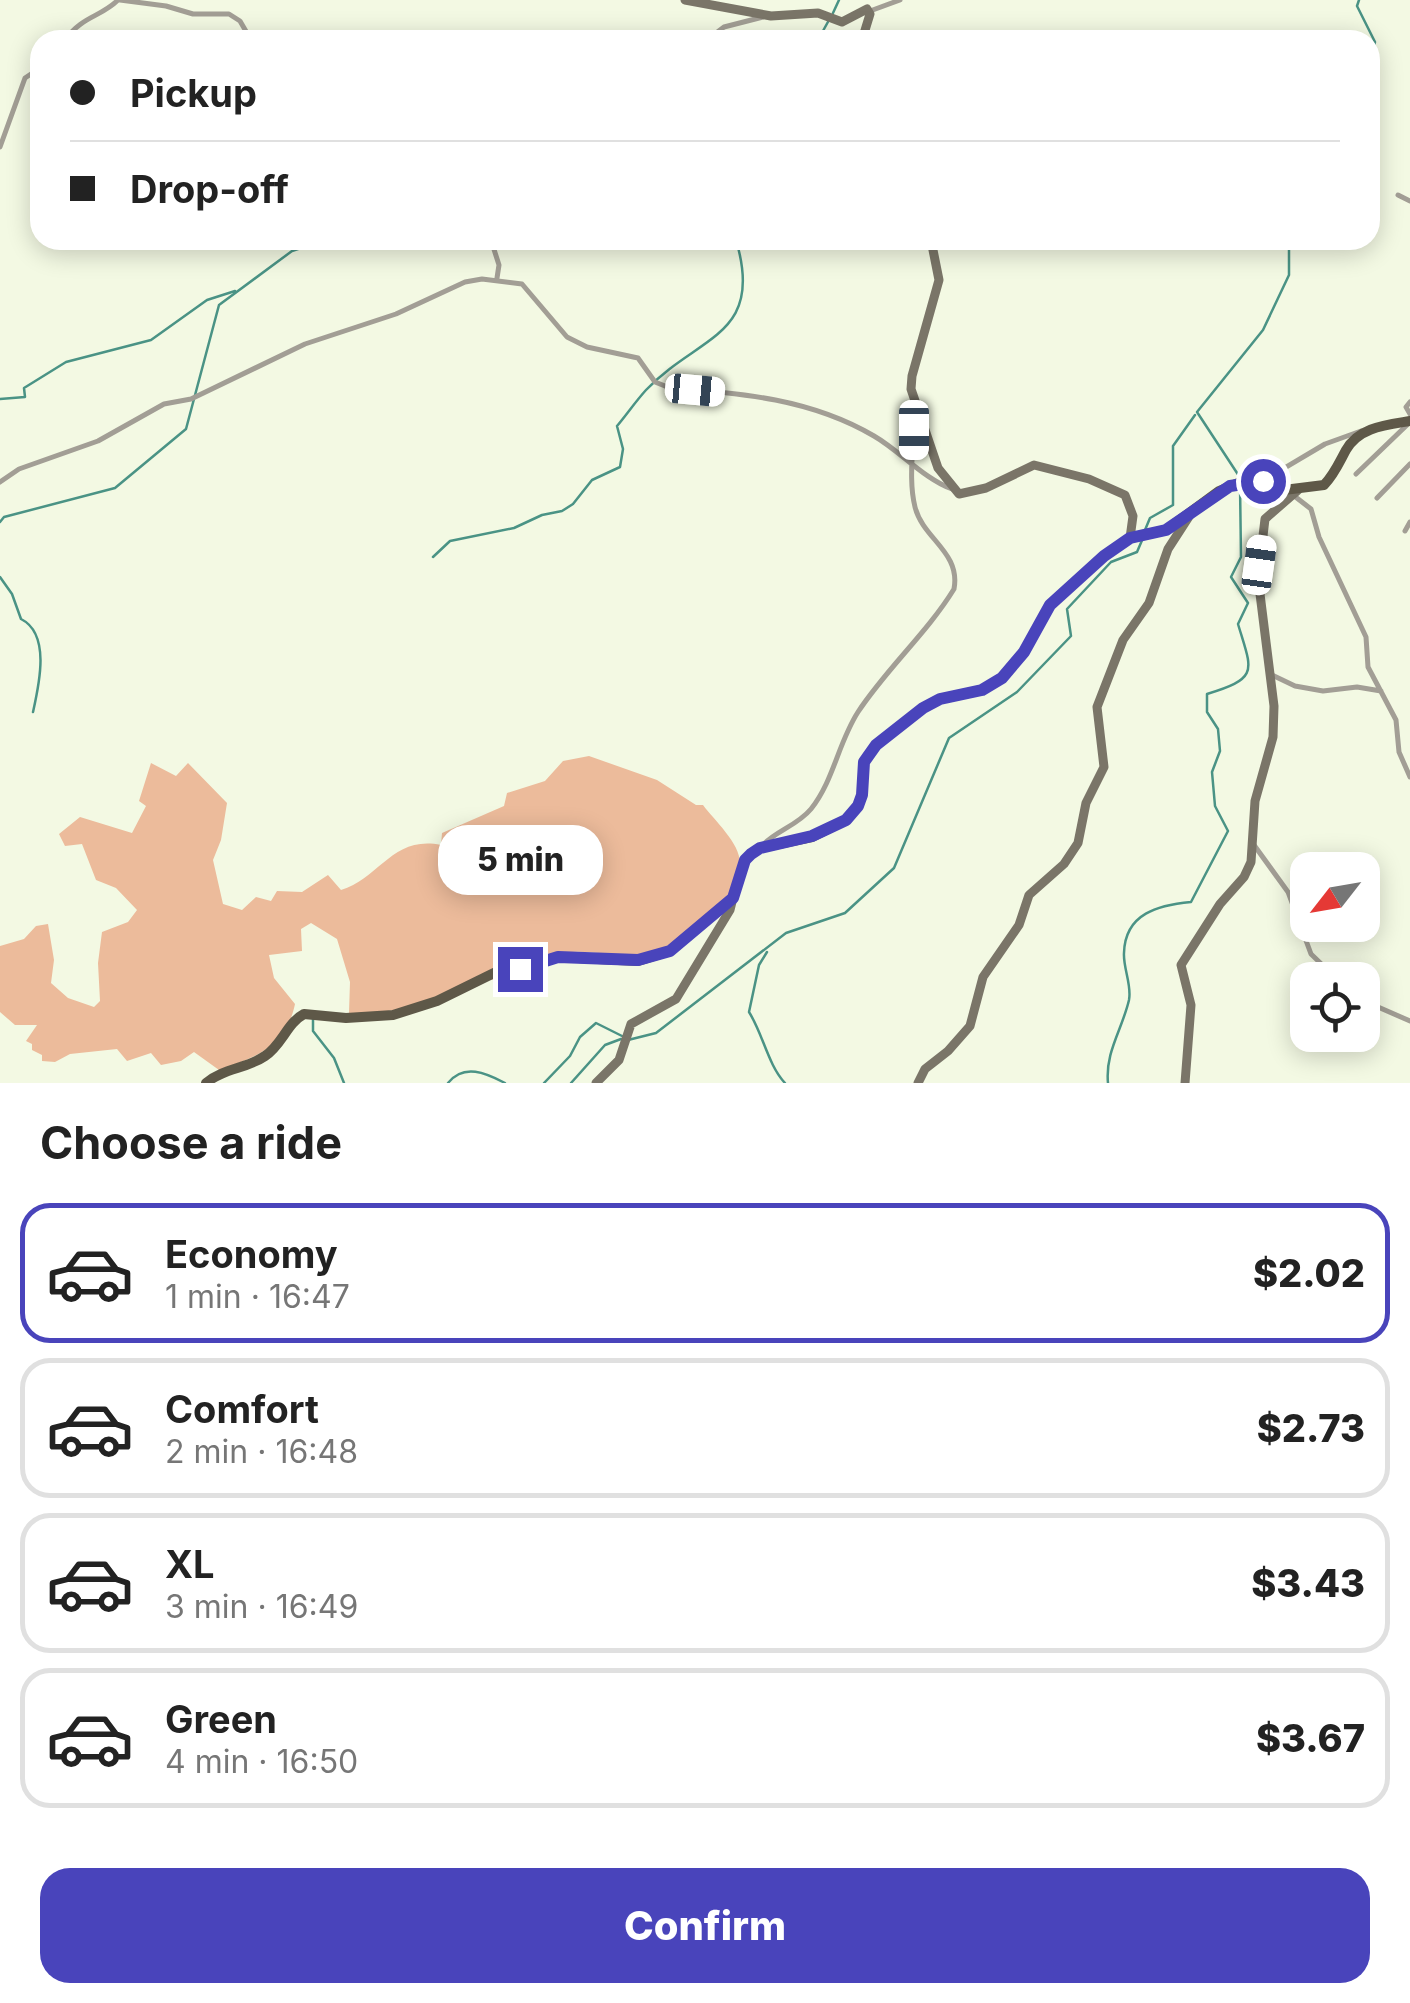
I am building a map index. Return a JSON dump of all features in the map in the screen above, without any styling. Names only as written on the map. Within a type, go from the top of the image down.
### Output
[{"type":"main road","points":[[206,1083],[217,1073],[266,1056],[304,1014],[346,1018],[393,1015],[436,1001],[496,972],[558,957],[652,958],[670,951],[733,898],[745,860],[760,848],[794,842],[846,820],[858,806],[864,762],[876,745],[923,708],[940,699],[982,690],[1002,678],[1024,652],[1056,598],[1139,536],[1166,530],[1220,491],[1247,483],[1295,492],[1324,485],[1349,444],[1367,430],[1408,422]]},
{"type":"street","points":[[74,30],[84,19],[119,0],[193,14],[229,14],[245,30]]},
{"type":"street","points":[[685,0],[766,16],[818,12],[842,22],[864,9],[870,11],[900,0]]},
{"type":"street","points":[[865,30],[870,11]]},
{"type":"street","points":[[720,30],[766,16]]},
{"type":"street","points":[[0,147],[25,78],[30,75]]},
{"type":"street","points":[[1398,195],[1410,201]]},
{"type":"street","points":[[494,250],[499,265],[497,278]]},
{"type":"street","points":[[760,848],[809,811],[828,782],[844,734],[861,707],[954,589],[952,562],[915,510],[911,389],[939,280],[934,250]]},
{"type":"street","points":[[0,482],[19,469],[88,442],[164,404],[191,400],[304,344],[396,314],[465,282],[497,278],[522,284],[568,337],[587,347],[638,358],[655,382],[670,388],[748,395],[814,408],[845,419],[959,494],[977,492],[1023,468],[1044,466],[1103,484],[1125,495],[1139,536]]},
{"type":"street","points":[[911,389],[936,462],[952,489]]},
{"type":"street","points":[[1356,474],[1408,422],[1406,407],[1410,402]]},
{"type":"street","points":[[1247,483],[1325,444],[1367,430]]},
{"type":"street","points":[[1377,498],[1410,464]]},
{"type":"street","points":[[1319,962],[1310,954],[1290,898],[1275,881],[1254,844],[1251,825],[1274,737],[1274,706],[1258,578],[1263,533],[1268,514],[1295,492],[1310,509],[1366,637],[1368,667],[1396,720],[1399,752],[1410,777]]},
{"type":"street","points":[[918,1083],[925,1069],[970,1026],[983,977],[1019,925],[1029,895],[1064,864],[1078,843],[1086,803],[1104,768],[1096,707],[1168,549],[1190,515]]},
{"type":"street","points":[[1405,531],[1410,522]]},
{"type":"street","points":[[1268,674],[1296,686],[1323,691],[1352,687],[1380,691]]},
{"type":"street","points":[[1185,1083],[1191,1005],[1180,964],[1247,872],[1254,844]]},
{"type":"street","points":[[596,1083],[618,1060],[631,1024],[676,999],[730,910],[733,898]]},
{"type":"street","points":[[1380,1008],[1410,1021]]},
{"type":"shaded area","points":[[589,756],[657,780],[696,805],[703,805],[739,855],[739,872],[728,900],[699,926],[660,950],[638,956],[585,952],[553,955],[515,981],[502,977],[491,980],[481,974],[418,1004],[349,1013],[350,982],[337,939],[311,923],[301,929],[302,951],[269,955],[274,978],[295,1004],[285,1031],[257,1055],[219,1070],[194,1052],[181,1061],[161,1065],[151,1053],[127,1061],[117,1049],[70,1054],[55,1062],[42,1061],[42,1055],[26,1041],[37,1025],[15,1025],[0,1012],[0,946],[24,939],[36,926],[48,924],[54,960],[51,983],[68,998],[94,1007],[100,1001],[98,963],[102,932],[128,922],[137,910],[116,888],[96,880],[82,844],[65,846],[59,834],[80,817],[132,833],[146,806],[139,801],[151,763],[176,776],[188,763],[227,803],[213,860],[223,904],[242,910],[256,897],[271,901],[277,891],[302,892],[328,875],[341,890],[355,884],[411,846],[441,845],[442,833],[504,806],[507,793],[545,781],[563,761]]},
{"type":"waterway","points":[[833,13],[839,0]]},
{"type":"waterway","points":[[1359,0],[1357,6],[1369,30]]},
{"type":"waterway","points":[[824,30],[829,20]]},
{"type":"waterway","points":[[0,522],[4,517],[115,488],[186,429],[219,305],[295,250]]},
{"type":"waterway","points":[[433,557],[450,541],[514,528],[562,511],[573,504],[592,480],[620,467],[623,449],[617,426],[646,390],[721,331],[734,316],[741,297],[743,272],[738,250]]},
{"type":"waterway","points":[[1239,476],[1197,412],[1263,330],[1289,275],[1289,250]]},
{"type":"waterway","points":[[0,399],[25,397],[24,388],[66,362],[151,340],[207,300],[235,291]]},
{"type":"waterway","points":[[1145,530],[1150,518],[1173,505],[1173,446],[1195,415]]},
{"type":"waterway","points":[[1108,1083],[1111,1051],[1129,1000],[1124,953],[1130,929],[1156,909],[1191,902],[1228,831],[1215,806],[1212,772],[1220,751],[1218,729],[1207,712],[1207,694],[1236,683],[1248,671],[1238,624],[1248,603],[1231,577],[1241,557],[1240,484]]},
{"type":"waterway","points":[[628,1040],[656,1033],[786,933],[845,913],[894,868],[949,738],[1017,692],[1071,636],[1067,609],[1111,562],[1137,552],[1143,538]]},
{"type":"waterway","points":[[0,577],[40,648],[33,712]]},
{"type":"waterway","points":[[767,952],[759,965],[749,1012],[785,1083]]},
{"type":"waterway","points":[[313,1018],[313,1031],[334,1058],[344,1083]]},
{"type":"waterway","points":[[544,1083],[596,1023],[624,1037]]},
{"type":"waterway","points":[[571,1083],[605,1045],[621,1039]]},
{"type":"waterway","points":[[448,1083],[468,1072],[483,1073],[505,1083]]},
{"type":"route","points":[[520,969],[558,957],[638,960],[670,951],[733,898],[745,860],[751,854],[760,848],[812,836],[846,820],[858,806],[864,762],[876,745],[923,708],[956,694],[982,690],[1002,678],[1032,640],[1050,605],[1104,556],[1130,538],[1166,530],[1230,486],[1263,481]]}]
